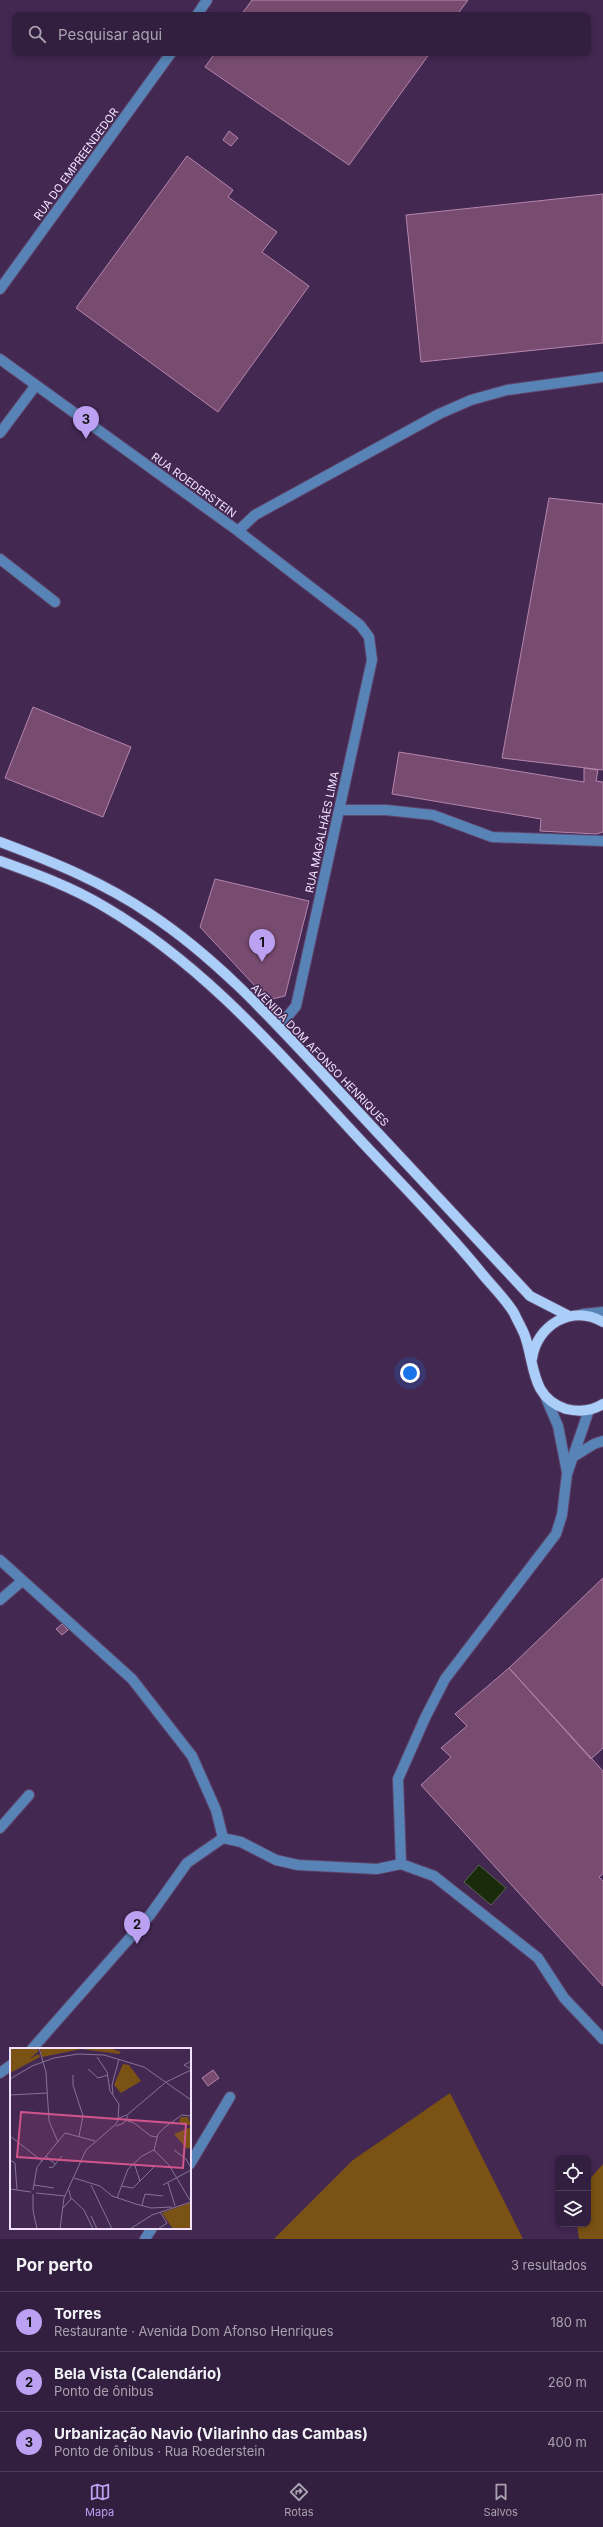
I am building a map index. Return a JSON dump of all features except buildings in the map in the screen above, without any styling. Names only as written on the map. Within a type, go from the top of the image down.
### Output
[{"type":"main road","name":"AVENIDA DOM AFONSO HENRIQUES","points":[[0,842],[68,868],[113,891],[151,914],[197,950],[279,1027],[530,1296],[574,1316],[589,1316],[603,1322]]},
{"type":"main road","points":[[0,861],[62,884],[104,906],[141,930],[184,962],[233,1006],[466,1254],[512,1311],[525,1336],[536,1383],[546,1398],[559,1406],[573,1411],[598,1408]]},
{"type":"main road","points":[[532,1365],[534,1348],[542,1333],[554,1322],[574,1316]]},
{"type":"street","points":[[199,12],[207,0]]},
{"type":"street","name":"RUA DO EMPREENDEDOR","points":[[0,290],[169,56]]},
{"type":"street","name":"RUA ROEDERSTEIN","points":[[0,359],[238,531],[360,625],[369,637]]},
{"type":"street","points":[[238,531],[255,515],[439,414],[471,400],[507,390],[603,377]]},
{"type":"street","points":[[0,433],[36,385]]},
{"type":"street","points":[[0,559],[55,602]]},
{"type":"street","name":"RUA MAGALHÃES LIMA","points":[[279,1027],[296,1006],[372,660],[369,637]]},
{"type":"street","points":[[339,810],[386,810],[433,815],[492,837],[603,841]]},
{"type":"street","points":[[574,1316],[603,1312]]},
{"type":"street","points":[[546,1398],[558,1426],[567,1474]]},
{"type":"street","points":[[400,1864],[398,1779],[445,1679],[556,1534],[562,1514],[567,1474],[573,1457],[598,1408]]},
{"type":"street","points":[[573,1457],[594,1444],[603,1441]]},
{"type":"street","points":[[0,1560],[132,1679],[188,1750],[216,1810],[223,1838]]},
{"type":"street","points":[[0,1600],[22,1581]]},
{"type":"street","points":[[0,1828],[29,1795]]},
{"type":"street","points":[[33,2048],[150,1915],[187,1863],[223,1838],[241,1842],[276,1860],[298,1865],[378,1869],[400,1864],[434,1876],[538,1958],[564,1998],[603,2039]]},
{"type":"street","points":[[0,2073],[10,2066]]},
{"type":"street","points":[[191,2162],[230,2097]]},
{"type":"street","points":[[145,2239],[151,2229]]},
{"type":"shaded area","points":[[479,1865],[506,1888],[491,1905],[464,1882]]},
{"type":"shaded area","points":[[450,2093],[523,2239],[274,2239],[353,2160]]},
{"type":"shaded area","points":[[603,2164],[603,2239],[579,2239],[577,2227],[591,2227],[591,2178]]},
{"type":"place","name":"Urbanização Navio (Vilarinho das Cambas)","points":[[86,439]]},
{"type":"place","name":"Torres","points":[[262,962]]},
{"type":"place","name":"Bela Vista (Calendário)","points":[[137,1944]]}]
